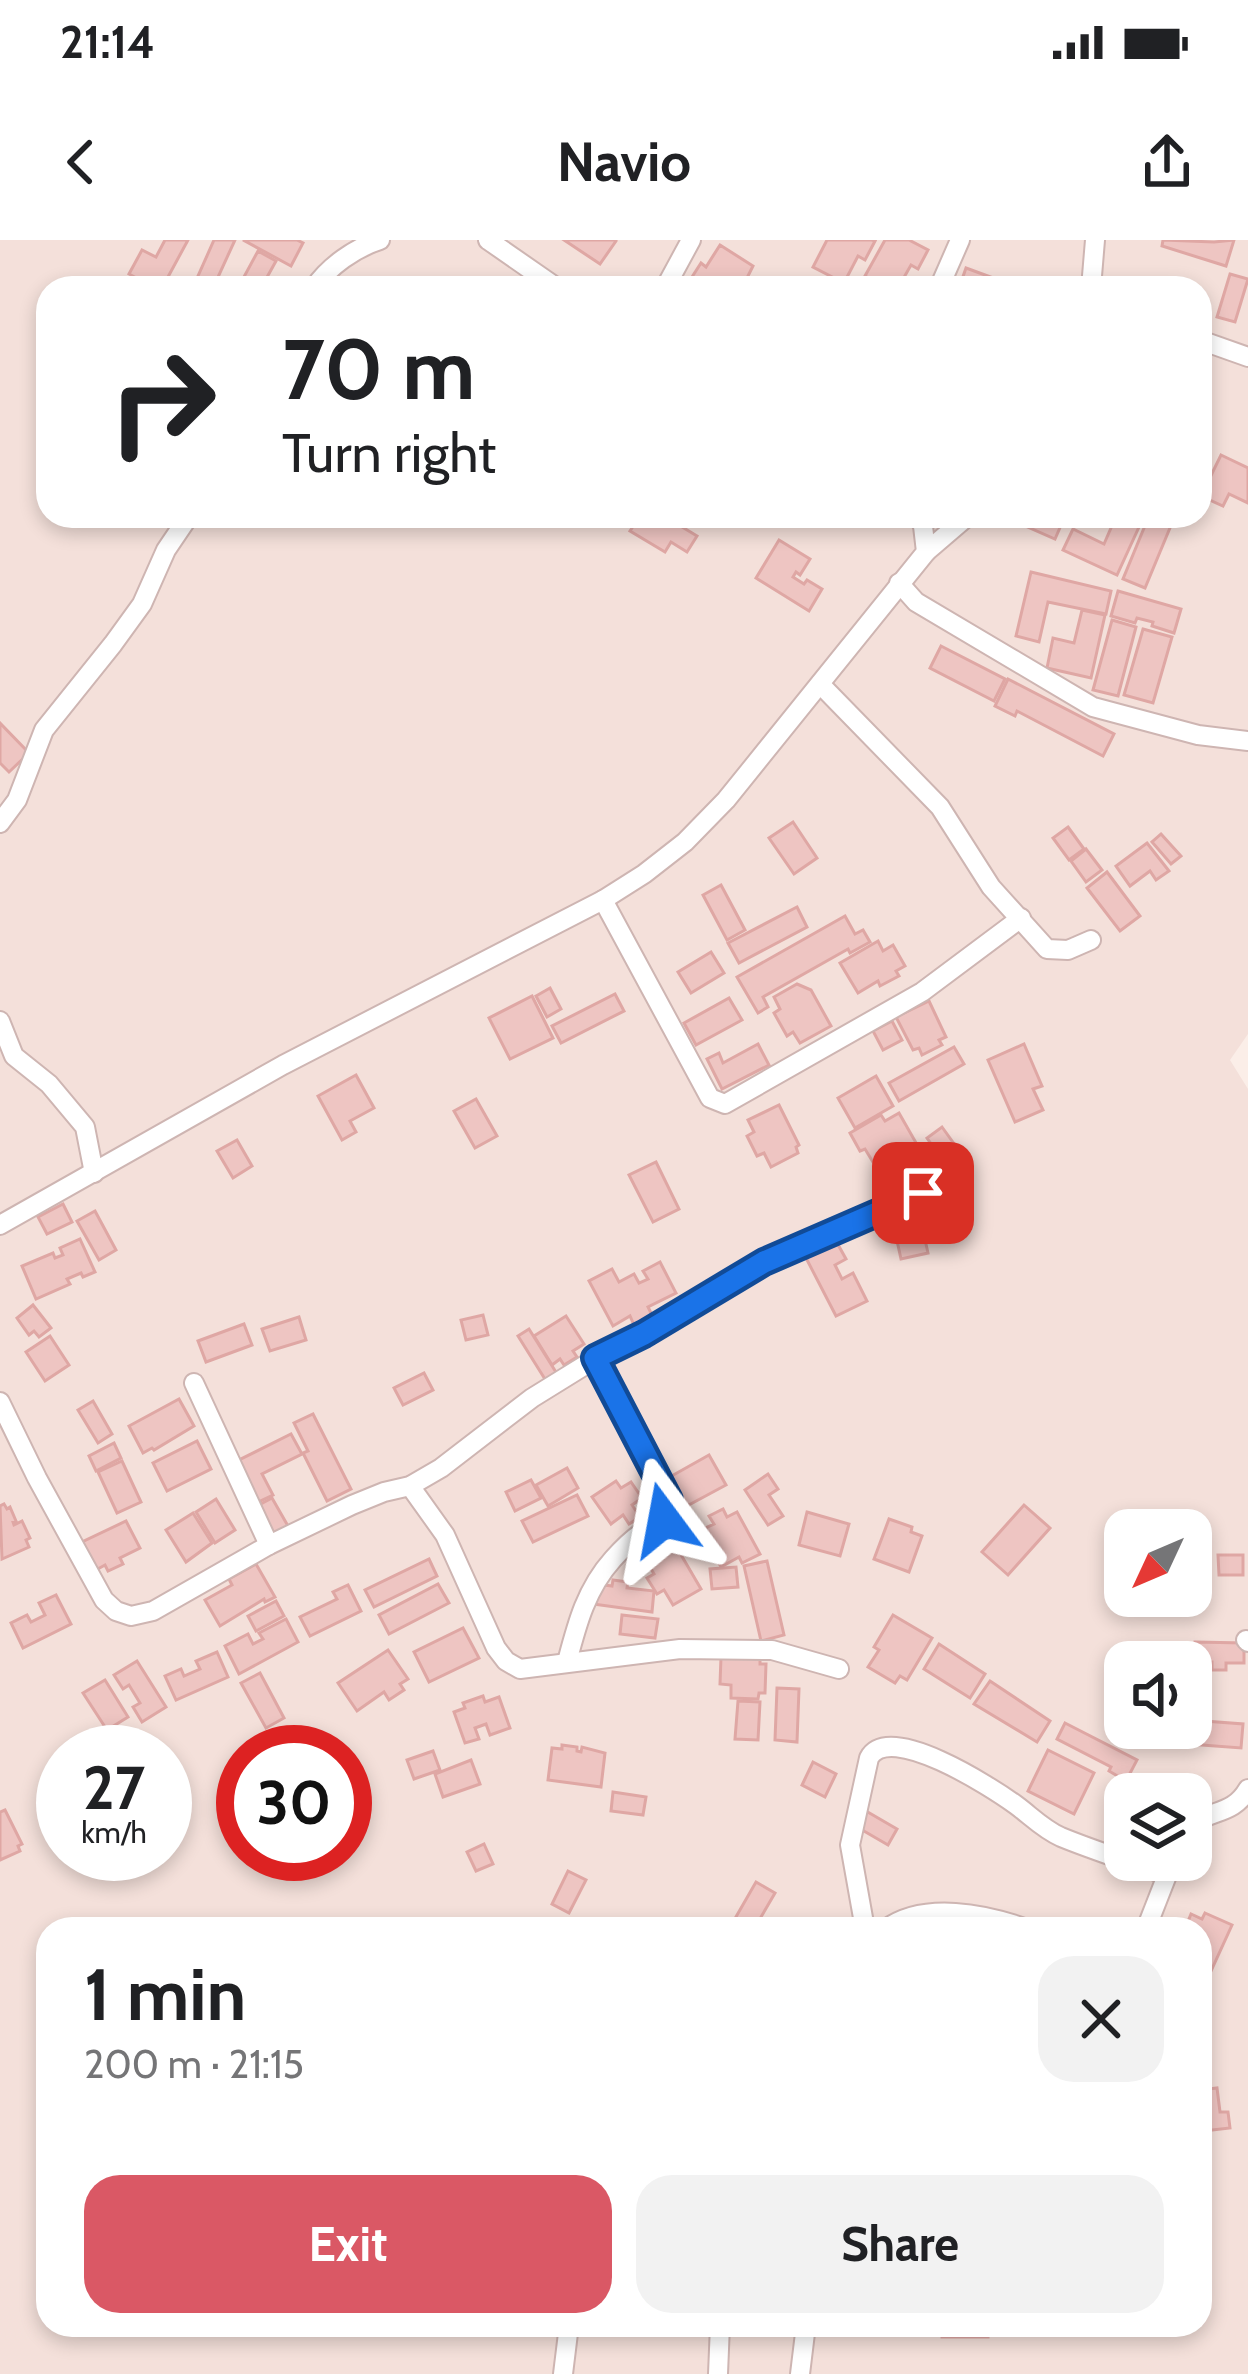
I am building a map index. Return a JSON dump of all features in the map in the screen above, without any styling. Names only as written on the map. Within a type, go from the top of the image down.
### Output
[{"type":"street","points":[[324,276],[343,259],[380,240]]},
{"type":"street","points":[[488,240],[539,276]]},
{"type":"street","points":[[672,276],[691,240]]},
{"type":"street","points":[[944,276],[960,240]]},
{"type":"street","points":[[1092,276],[1095,240]]},
{"type":"street","points":[[1212,344],[1248,357]]},
{"type":"street","points":[[0,823],[16,800],[44,730],[142,604],[181,528]]},
{"type":"street","points":[[923,528],[926,551]]},
{"type":"street","points":[[0,1225],[283,1065],[603,900],[644,874],[685,842],[757,764],[899,583],[954,528]]},
{"type":"street","points":[[899,583],[916,602],[1093,707],[1198,735],[1248,741]]},
{"type":"street","points":[[820,684],[940,807],[991,887],[1047,949],[1069,950],[1091,940]]},
{"type":"street","points":[[603,900],[710,1098],[725,1104],[922,992],[1021,918]]},
{"type":"street","points":[[0,1021],[14,1056],[49,1084],[85,1127],[94,1173]]},
{"type":"street","points":[[0,1402],[104,1600],[130,1616],[153,1611],[269,1545],[352,1505],[410,1486],[595,1358],[764,1262],[923,1193]]},
{"type":"street","points":[[567,1662],[591,1588],[613,1559],[640,1533],[664,1520],[669,1510],[669,1500],[595,1358]]},
{"type":"street","points":[[194,1383],[269,1545]]},
{"type":"street","points":[[410,1486],[445,1534],[496,1648],[520,1670],[680,1648],[772,1650],[839,1669]]},
{"type":"street","points":[[863,1917],[850,1845],[869,1758],[872,1750],[883,1746],[916,1750],[976,1780],[1058,1835],[1104,1849]]},
{"type":"street","points":[[1212,1814],[1238,1804],[1248,1789]]},
{"type":"street","points":[[1151,1917],[1164,1881]]},
{"type":"street","points":[[912,1917],[955,1913],[983,1917]]},
{"type":"street","points":[[563,2374],[568,2337]]},
{"type":"street","points":[[718,2374],[719,2337]]},
{"type":"street","points":[[800,2374],[805,2337]]},
{"type":"shaded area","points":[[0,240],[1248,240],[1248,1034],[1230,1060],[1248,1089],[1248,2374],[0,2374]]},
{"type":"building","points":[[165,240],[188,240],[168,276],[129,274],[142,250],[156,257]]},
{"type":"building","points":[[214,240],[235,240],[218,276],[198,276]]},
{"type":"building","points":[[243,240],[297,240],[303,243],[291,266]]},
{"type":"building","points":[[564,240],[615,240],[616,241],[600,264]]},
{"type":"building","points":[[827,240],[875,241],[865,260],[858,256],[848,276],[830,276],[813,267]]},
{"type":"building","points":[[885,240],[909,240],[928,250],[918,269],[911,265],[905,276],[865,276]]},
{"type":"building","points":[[1163,240],[1234,240],[1226,266],[1162,246]]},
{"type":"building","points":[[720,245],[753,266],[748,276],[693,276],[701,263],[706,267]]},
{"type":"building","points":[[258,251],[276,261],[268,276],[244,276]]},
{"type":"building","points":[[966,268],[988,276],[963,276]]},
{"type":"building","points":[[1230,274],[1248,279],[1235,322],[1217,317]]},
{"type":"building","points":[[1221,455],[1248,468],[1248,503],[1229,494],[1223,506],[1212,501],[1212,473]]},
{"type":"building","points":[[684,528],[697,536],[687,552],[671,542],[665,552],[630,531]]},
{"type":"building","points":[[1030,528],[1060,528],[1055,539]]},
{"type":"building","points":[[1111,528],[1139,528],[1117,575],[1063,550],[1073,529],[1104,544]]},
{"type":"building","points":[[1144,528],[1170,528],[1145,588],[1123,579]]},
{"type":"building","points":[[779,540],[810,559],[800,575],[796,572],[793,577],[822,589],[809,611],[756,578]]},
{"type":"building","points":[[1031,572],[1111,591],[1106,614],[1048,602],[1039,642],[1016,636]]},
{"type":"building","points":[[1118,591],[1181,609],[1174,633],[1152,626],[1153,622],[1111,616]]},
{"type":"building","points":[[1082,610],[1105,615],[1091,678],[1047,668],[1053,638],[1074,643]]},
{"type":"building","points":[[1112,620],[1136,627],[1118,696],[1093,690]]},
{"type":"building","points":[[1143,629],[1172,637],[1153,703],[1124,695]]},
{"type":"building","points":[[941,646],[1005,679],[994,701],[930,668]]},
{"type":"building","points":[[1008,679],[1114,734],[1103,756],[1017,711],[1015,716],[995,706]]},
{"type":"building","points":[[0,723],[29,753],[9,772],[0,763]]},
{"type":"building","points":[[793,822],[817,858],[794,874],[769,838]]},
{"type":"building","points":[[1068,827],[1084,849],[1069,860],[1053,838]]},
{"type":"building","points":[[1161,834],[1181,856],[1171,864],[1152,842]]},
{"type":"building","points":[[1147,843],[1169,871],[1156,880],[1150,871],[1130,886],[1116,866]]},
{"type":"building","points":[[1086,849],[1102,870],[1086,882],[1071,861]]},
{"type":"building","points":[[1107,872],[1140,916],[1120,931],[1087,888]]},
{"type":"building","points":[[721,885],[745,930],[727,940],[703,895]]},
{"type":"building","points":[[797,907],[807,927],[739,963],[728,943]]},
{"type":"building","points":[[845,916],[855,934],[863,930],[870,942],[850,953],[848,949],[763,997],[768,1007],[758,1013],[737,977]]},
{"type":"building","points":[[878,941],[883,951],[893,945],[905,966],[896,971],[899,976],[858,993],[840,963]]},
{"type":"building","points":[[711,952],[724,973],[691,993],[678,972]]},
{"type":"building","points":[[797,984],[811,990],[831,1026],[800,1043],[793,1032],[787,1036],[774,1013],[780,1009],[774,997]]},
{"type":"building","points":[[550,988],[561,1009],[547,1017],[536,996]]},
{"type":"building","points":[[615,994],[624,1011],[561,1043],[552,1026]]},
{"type":"building","points":[[532,996],[553,1038],[510,1059],[489,1018]]},
{"type":"building","points":[[729,998],[742,1020],[696,1045],[684,1023]]},
{"type":"building","points":[[929,1001],[946,1037],[939,1040],[942,1045],[922,1055],[919,1048],[913,1050],[896,1017]]},
{"type":"building","points":[[892,1021],[902,1040],[883,1050],[873,1031]]},
{"type":"building","points":[[758,1044],[769,1065],[722,1089],[707,1059],[719,1053],[723,1063]]},
{"type":"building","points":[[1024,1044],[1042,1086],[1033,1089],[1043,1110],[1015,1122],[988,1060]]},
{"type":"building","points":[[954,1047],[964,1064],[899,1101],[889,1083]]},
{"type":"building","points":[[356,1075],[374,1108],[350,1121],[356,1132],[342,1140],[318,1096]]},
{"type":"building","points":[[876,1076],[893,1106],[855,1128],[838,1098]]},
{"type":"building","points":[[476,1099],[497,1136],[475,1148],[454,1111]]},
{"type":"building","points":[[779,1105],[799,1145],[798,1153],[771,1167],[764,1153],[757,1156],[747,1136],[754,1132],[748,1120]]},
{"type":"building","points":[[899,1113],[923,1155],[921,1161],[893,1176],[885,1162],[876,1167],[865,1149],[860,1151],[850,1133],[881,1115],[885,1121]]},
{"type":"building","points":[[942,1127],[970,1166],[955,1177],[927,1138]]},
{"type":"building","points":[[237,1140],[252,1166],[233,1178],[217,1151]]},
{"type":"building","points":[[656,1162],[679,1209],[653,1222],[629,1175]]},
{"type":"building","points":[[63,1204],[72,1222],[47,1234],[38,1217]]},
{"type":"building","points":[[95,1211],[116,1250],[99,1260],[77,1221]]},
{"type":"building","points":[[921,1222],[928,1253],[901,1259],[894,1227]]},
{"type":"building","points":[[80,1239],[95,1272],[67,1279],[70,1284],[36,1299],[22,1266],[53,1253],[55,1258],[63,1255],[60,1248]]},
{"type":"building","points":[[836,1241],[846,1259],[835,1265],[842,1279],[853,1273],[867,1301],[836,1316],[805,1256]]},
{"type":"building","points":[[660,1262],[676,1293],[648,1307],[652,1315],[634,1325],[630,1316],[613,1326],[589,1281],[612,1269],[619,1282],[634,1274],[639,1283],[648,1279],[643,1271]]},
{"type":"building","points":[[33,1305],[51,1328],[39,1337],[34,1331],[29,1335],[17,1318]]},
{"type":"building","points":[[483,1315],[488,1335],[466,1340],[461,1320]]},
{"type":"building","points":[[566,1316],[584,1344],[573,1351],[577,1357],[564,1365],[560,1359],[552,1365],[534,1336]]},
{"type":"building","points":[[299,1317],[306,1340],[270,1351],[262,1329]]},
{"type":"building","points":[[244,1324],[252,1345],[206,1362],[198,1341]]},
{"type":"building","points":[[529,1329],[559,1377],[548,1384],[518,1336]]},
{"type":"building","points":[[50,1336],[69,1365],[45,1381],[26,1352]]},
{"type":"building","points":[[424,1373],[433,1390],[403,1405],[394,1388]]},
{"type":"building","points":[[179,1399],[194,1426],[143,1453],[129,1426]]},
{"type":"building","points":[[93,1401],[112,1434],[98,1443],[78,1410]]},
{"type":"building","points":[[313,1414],[351,1489],[327,1501],[294,1423]]},
{"type":"building","points":[[291,1434],[302,1454],[262,1474],[273,1495],[256,1503],[235,1462]]},
{"type":"building","points":[[197,1441],[211,1469],[167,1491],[153,1463]]},
{"type":"building","points":[[114,1443],[121,1458],[96,1471],[89,1456]]},
{"type":"building","points":[[709,1455],[726,1485],[685,1507],[668,1478]]},
{"type":"building","points":[[122,1461],[141,1502],[117,1513],[98,1472]]},
{"type":"building","points":[[567,1468],[578,1488],[548,1506],[536,1485]]},
{"type":"building","points":[[768,1474],[778,1489],[769,1495],[783,1516],[768,1525],[745,1490]]},
{"type":"building","points":[[531,1480],[541,1498],[515,1511],[506,1492]]},
{"type":"building","points":[[616,1481],[621,1488],[631,1482],[642,1498],[632,1505],[640,1517],[629,1524],[623,1515],[611,1524],[592,1497]]},
{"type":"building","points":[[577,1495],[588,1516],[533,1542],[522,1521]]},
{"type":"building","points":[[272,1498],[288,1526],[272,1534],[257,1506]]},
{"type":"building","points":[[216,1499],[235,1530],[215,1543],[196,1512]]},
{"type":"building","points":[[1024,1505],[1050,1528],[1008,1575],[982,1552]]},
{"type":"building","points":[[0,1506],[10,1507],[14,1525],[22,1521],[30,1538],[26,1540],[29,1547],[2,1559]]},
{"type":"building","points":[[723,1509],[727,1517],[737,1512],[760,1554],[742,1563],[739,1557],[721,1567],[701,1530],[714,1524],[709,1516]]},
{"type":"building","points":[[807,1512],[849,1524],[840,1556],[799,1545]]},
{"type":"building","points":[[193,1513],[212,1543],[186,1562],[166,1530]]},
{"type":"building","points":[[889,1519],[922,1536],[909,1572],[874,1559]]},
{"type":"building","points":[[126,1521],[140,1548],[120,1558],[123,1564],[96,1570],[82,1542]]},
{"type":"building","points":[[670,1536],[701,1589],[673,1605],[664,1590],[657,1594],[647,1578],[654,1574],[642,1553]]},
{"type":"building","points":[[1218,1555],[1243,1555],[1243,1575],[1219,1575]]},
{"type":"building","points":[[429,1559],[437,1576],[374,1607],[365,1590]]},
{"type":"building","points":[[767,1561],[784,1635],[761,1641],[744,1566]]},
{"type":"building","points":[[256,1564],[275,1597],[220,1626],[205,1600]]},
{"type":"building","points":[[736,1567],[738,1587],[712,1589],[710,1569]]},
{"type":"building","points":[[613,1580],[628,1582],[627,1588],[654,1591],[652,1612],[593,1604],[596,1584],[612,1586]]},
{"type":"building","points":[[438,1584],[449,1603],[389,1634],[379,1615]]},
{"type":"building","points":[[348,1585],[361,1611],[310,1636],[300,1617],[337,1599],[333,1592]]},
{"type":"building","points":[[56,1595],[71,1624],[23,1648],[11,1623],[27,1615],[31,1622],[45,1615],[39,1603]]},
{"type":"building","points":[[276,1601],[284,1616],[256,1631],[248,1616]]},
{"type":"building","points":[[622,1615],[658,1619],[655,1638],[620,1634]]},
{"type":"building","points":[[893,1615],[932,1638],[907,1680],[900,1676],[895,1683],[868,1667]]},
{"type":"building","points":[[286,1619],[298,1642],[239,1674],[225,1646],[248,1634],[253,1644],[263,1639],[259,1633]]},
{"type":"building","points":[[463,1628],[479,1658],[429,1682],[414,1652]]},
{"type":"building","points":[[1212,1642],[1244,1643],[1244,1663],[1226,1663],[1226,1670],[1212,1670]]},
{"type":"building","points":[[939,1644],[985,1674],[970,1698],[924,1669]]},
{"type":"building","points":[[388,1650],[408,1679],[400,1684],[404,1690],[389,1700],[384,1692],[357,1711],[338,1683]]},
{"type":"building","points":[[217,1652],[228,1677],[176,1700],[165,1676],[181,1669],[184,1676],[200,1669],[196,1661]]},
{"type":"building","points":[[721,1657],[760,1659],[760,1664],[766,1664],[765,1693],[759,1693],[758,1699],[731,1698],[731,1685],[720,1684]]},
{"type":"building","points":[[137,1661],[166,1707],[142,1722],[133,1707],[140,1703],[129,1685],[123,1689],[114,1675]]},
{"type":"building","points":[[260,1673],[284,1718],[264,1725],[241,1683]]},
{"type":"building","points":[[105,1680],[128,1717],[104,1725],[83,1693]]},
{"type":"building","points":[[990,1681],[1050,1721],[1037,1742],[974,1704]]},
{"type":"building","points":[[777,1688],[799,1689],[797,1742],[775,1740]]},
{"type":"building","points":[[483,1696],[485,1702],[499,1697],[510,1728],[490,1735],[486,1724],[475,1728],[479,1739],[465,1743],[454,1712]]},
{"type":"building","points":[[738,1701],[760,1702],[758,1740],[735,1739]]},
{"type":"building","points":[[1212,1722],[1243,1724],[1241,1748],[1212,1746]]},
{"type":"building","points":[[1065,1723],[1104,1743],[1104,1749],[1116,1749],[1137,1760],[1130,1773],[1112,1773],[1111,1767],[1057,1739]]},
{"type":"building","points":[[562,1745],[605,1753],[601,1787],[548,1780],[552,1748],[562,1749]]},
{"type":"building","points":[[1048,1750],[1094,1773],[1074,1814],[1028,1791]]},
{"type":"building","points":[[433,1751],[440,1770],[414,1779],[407,1760]]},
{"type":"building","points":[[471,1760],[480,1784],[443,1797],[435,1774]]},
{"type":"building","points":[[813,1762],[836,1774],[825,1797],[802,1785]]},
{"type":"building","points":[[613,1792],[646,1797],[643,1815],[611,1811]]},
{"type":"building","points":[[5,1810],[22,1844],[20,1851],[0,1860],[0,1812]]},
{"type":"building","points":[[866,1811],[897,1829],[888,1845],[857,1827]]},
{"type":"building","points":[[484,1844],[493,1864],[476,1871],[467,1852]]},
{"type":"building","points":[[568,1871],[586,1880],[569,1913],[552,1904]]},
{"type":"building","points":[[756,1882],[775,1893],[761,1917],[736,1917]]},
{"type":"building","points":[[1205,1913],[1232,1925],[1212,1969],[1212,1917],[1203,1917]]},
{"type":"building","points":[[1217,2088],[1220,2112],[1228,2112],[1230,2128],[1212,2130],[1212,2089]]},
{"type":"route","points":[[664,1520],[669,1500],[595,1358],[764,1262],[923,1193]]}]
